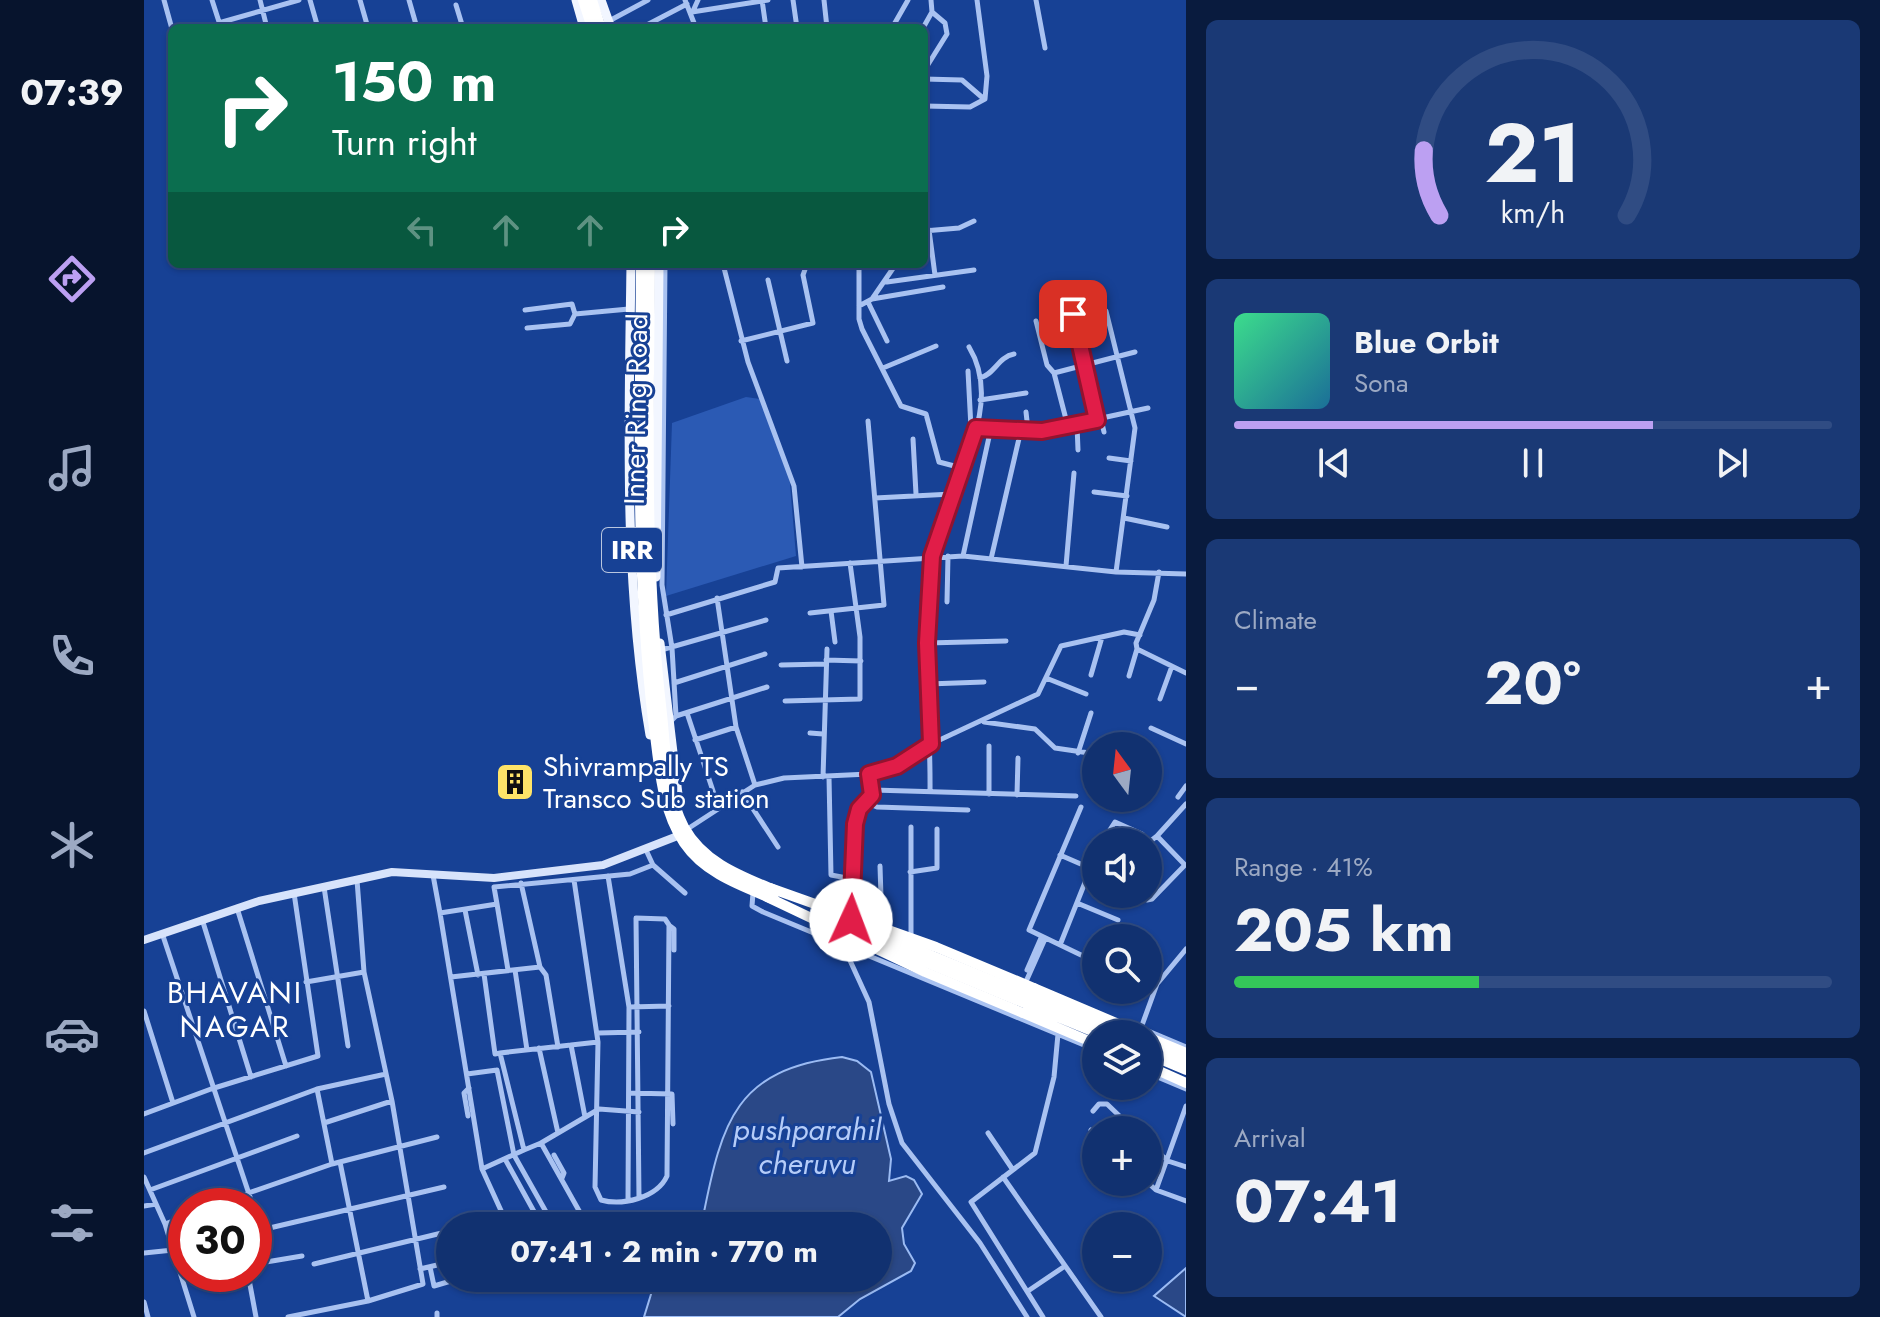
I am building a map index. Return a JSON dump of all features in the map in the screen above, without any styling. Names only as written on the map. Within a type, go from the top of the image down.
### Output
[{"type":"highway","points":[[583,0],[591,24]]},
{"type":"highway","points":[[592,0],[606,24]]},
{"type":"highway","points":[[641,268],[641,605],[661,779],[672,821],[691,852],[721,876],[936,947],[1104,1020]]},
{"type":"highway","points":[[650,268],[649,605],[669,778],[680,818],[698,846],[726,869],[903,962],[1082,1038]]},
{"type":"highway","points":[[769,892],[1087,1020]]},
{"type":"highway","points":[[769,892],[1082,1028]]},
{"type":"highway","points":[[1162,1045],[1186,1057]]},
{"type":"highway","points":[[1162,1062],[1186,1072]]},
{"type":"highway","points":[[1162,1072],[1186,1083]]},
{"type":"main road","points":[[576,0],[583,24]]},
{"type":"main road","points":[[601,0],[607,24]]},
{"type":"main road","name":"Inner Ring Road","points":[[631,268],[628,429],[633,610],[656,768],[674,835],[706,871],[1082,1029]]},
{"type":"main road","name":"Inner Ring Road","points":[[659,268],[655,585],[661,650],[673,719],[677,795],[689,828],[707,851],[736,872],[912,945],[1025,987],[1099,1020]]},
{"type":"street","points":[[164,0],[171,24]]},
{"type":"street","points":[[212,0],[220,24]]},
{"type":"street","points":[[260,0],[266,24]]},
{"type":"street","points":[[223,24],[299,0]]},
{"type":"street","points":[[310,0],[317,24]]},
{"type":"street","points":[[360,0],[367,24]]},
{"type":"street","points":[[409,0],[416,24]]},
{"type":"street","points":[[610,24],[648,0]]},
{"type":"street","points":[[692,12],[698,0]]},
{"type":"street","points":[[762,0],[765,24]]},
{"type":"street","points":[[692,12],[768,0]]},
{"type":"street","points":[[793,0],[796,24]]},
{"type":"street","points":[[824,0],[827,24]]},
{"type":"street","points":[[894,24],[908,0]]},
{"type":"street","points":[[925,24],[932,12],[931,0]]},
{"type":"street","points":[[977,0],[987,76],[985,99]]},
{"type":"street","points":[[1036,0],[1045,48]]},
{"type":"street","points":[[648,24],[686,2],[695,24]]},
{"type":"street","points":[[456,5],[462,24]]},
{"type":"street","points":[[928,65],[947,34],[945,23],[932,12]]},
{"type":"street","points":[[928,79],[962,80],[985,99]]},
{"type":"street","points":[[928,106],[970,107],[985,99]]},
{"type":"street","points":[[928,230],[959,228],[974,221]]},
{"type":"street","points":[[928,236],[935,275]]},
{"type":"street","points":[[665,268],[662,585],[672,648],[673,719],[767,687]]},
{"type":"street","points":[[724,268],[741,341],[794,486],[802,567]]},
{"type":"street","points":[[741,341],[813,323],[803,275],[806,268]]},
{"type":"street","points":[[859,268],[862,329],[905,410],[926,414],[939,462],[962,468]]},
{"type":"street","points":[[870,301],[887,282],[894,268]]},
{"type":"street","points":[[887,282],[974,270]]},
{"type":"street","points":[[768,280],[787,361]]},
{"type":"street","points":[[859,306],[870,301],[943,287]]},
{"type":"street","points":[[870,301],[887,341]]},
{"type":"street","points":[[525,310],[572,304],[575,314],[570,324],[527,328]]},
{"type":"street","points":[[575,314],[630,309]]},
{"type":"street","points":[[1106,311],[1134,411],[1131,461],[1116,572]]},
{"type":"street","points":[[1073,314],[1104,432]]},
{"type":"street","points":[[1036,321],[1068,427]]},
{"type":"street","points":[[883,368],[936,346]]},
{"type":"street","points":[[930,792],[927,643],[932,556],[976,428],[980,378],[969,347]]},
{"type":"street","points":[[1054,373],[1135,352]]},
{"type":"street","points":[[980,378],[989,375],[1006,357],[1014,354]]},
{"type":"street","points":[[968,371],[969,425],[976,428],[1028,430],[1068,427],[1148,408]]},
{"type":"street","points":[[980,400],[1026,393]]},
{"type":"street","points":[[1026,412],[1028,430]]},
{"type":"street","points":[[810,613],[884,605],[868,421]]},
{"type":"street","points":[[1077,425],[1078,450]]},
{"type":"street","points":[[963,556],[991,428]]},
{"type":"street","points":[[991,559],[1021,430]]},
{"type":"street","points":[[913,439],[916,494]]},
{"type":"street","points":[[1109,458],[1131,461]]},
{"type":"street","points":[[1066,566],[1074,473]]},
{"type":"street","points":[[1094,492],[1127,496]]},
{"type":"street","points":[[875,498],[952,494]]},
{"type":"street","points":[[1124,518],[1167,527]]},
{"type":"street","points":[[666,615],[775,582],[776,569],[932,556],[963,556],[1116,572],[1186,574]]},
{"type":"street","points":[[947,602],[948,556]]},
{"type":"street","points":[[785,701],[860,699],[861,661],[850,563]]},
{"type":"street","points":[[1129,676],[1154,600],[1159,572]]},
{"type":"street","points":[[717,598],[736,727],[755,785]]},
{"type":"street","points":[[831,611],[835,642]]},
{"type":"street","points":[[661,650],[766,620]]},
{"type":"street","points":[[689,828],[718,806],[755,785],[784,778],[869,774],[897,766],[931,744],[1038,694],[1058,648],[1124,632],[1140,635]]},
{"type":"street","points":[[1091,675],[1102,637]]},
{"type":"street","points":[[927,643],[1006,641]]},
{"type":"street","points":[[827,649],[823,734],[831,875],[852,879]]},
{"type":"street","points":[[1137,649],[1186,673]]},
{"type":"street","points":[[674,683],[765,654]]},
{"type":"street","points":[[781,665],[861,661]]},
{"type":"street","points":[[1160,699],[1172,666]]},
{"type":"street","points":[[1046,678],[1086,694]]},
{"type":"street","points":[[928,684],[984,682]]},
{"type":"street","points":[[687,713],[718,806]]},
{"type":"street","points":[[1078,753],[1091,713]]},
{"type":"street","points":[[983,722],[1035,729],[1055,748],[1082,753]]},
{"type":"street","points":[[695,740],[736,727]]},
{"type":"street","points":[[1151,728],[1185,741]]},
{"type":"street","points":[[810,733],[823,734]]},
{"type":"street","points":[[989,746],[989,794]]},
{"type":"street","points":[[1017,795],[1018,758]]},
{"type":"street","points":[[851,920],[855,824],[859,809],[873,790],[869,774]]},
{"type":"street","points":[[1178,797],[1186,786]]},
{"type":"street","points":[[873,790],[1076,796]]},
{"type":"street","points":[[742,792],[778,847]]},
{"type":"street","points":[[866,802],[877,807],[968,810]]},
{"type":"street","points":[[1162,831],[1186,805]]},
{"type":"street","points":[[1081,807],[1030,927],[1030,933],[1081,955]]},
{"type":"street","points":[[1111,828],[1115,822],[1128,828]]},
{"type":"street","points":[[911,827],[912,945]]},
{"type":"street","points":[[910,872],[937,868],[937,829]]},
{"type":"street","points":[[630,854],[646,850],[674,835]]},
{"type":"street","points":[[527,1050],[494,887],[603,865],[674,835]]},
{"type":"street","points":[[1162,841],[1186,865],[1162,889]]},
{"type":"street","points":[[646,850],[653,865],[685,893]]},
{"type":"street","points":[[1060,855],[1082,865]]},
{"type":"street","points":[[144,940],[236,907],[392,872],[494,878],[548,875],[555,881],[630,874],[653,865]]},
{"type":"street","points":[[880,866],[882,933]]},
{"type":"street","points":[[433,873],[482,1169],[502,1212]]},
{"type":"street","points":[[548,875],[555,881]]},
{"type":"street","points":[[608,876],[629,1007],[628,1202]]},
{"type":"street","points":[[288,1317],[368,1301],[423,1284],[392,1101],[364,972],[357,879]]},
{"type":"street","points":[[574,880],[598,1033],[597,1191],[601,1200],[628,1202],[664,1184],[667,1176],[669,925]]},
{"type":"street","points":[[521,883],[540,967],[546,975],[558,1047]]},
{"type":"street","points":[[324,887],[335,977],[348,1046]]},
{"type":"street","points":[[1060,945],[1082,890]]},
{"type":"street","points":[[144,1114],[211,1089],[318,1056],[294,893]]},
{"type":"street","points":[[753,893],[752,906],[1082,1044]]},
{"type":"street","points":[[1077,903],[1118,920]]},
{"type":"street","points":[[440,913],[497,904]]},
{"type":"street","points":[[236,907],[286,1067]]},
{"type":"street","points":[[465,910],[481,974],[495,1054],[598,1042]]},
{"type":"street","points":[[201,918],[251,1077]]},
{"type":"street","points":[[639,1197],[636,918],[665,919],[674,929],[674,950]]},
{"type":"street","points":[[161,932],[211,1089],[247,1188]]},
{"type":"street","points":[[1025,987],[1043,938]]},
{"type":"street","points":[[1025,987],[1043,938]]},
{"type":"street","points":[[842,943],[869,1002],[889,1104],[902,1143],[980,1243],[1027,1317]]},
{"type":"street","points":[[1149,1020],[1157,984],[1186,949]]},
{"type":"street","points":[[451,977],[540,967]]},
{"type":"street","points":[[306,982],[364,972]]},
{"type":"street","points":[[1010,1014],[1015,1001]]},
{"type":"street","points":[[629,1007],[669,1006]]},
{"type":"street","points":[[144,1011],[173,1103]]},
{"type":"street","points":[[598,1033],[639,1032]]},
{"type":"street","points":[[1043,1317],[971,1205],[973,1199],[1031,1158],[1056,1068],[1058,1034]]},
{"type":"street","points":[[1162,1041],[1186,1047]]},
{"type":"street","points":[[571,1045],[585,1117]]},
{"type":"street","points":[[539,1048],[558,1133]]},
{"type":"street","points":[[500,1053],[514,1155],[546,1212]]},
{"type":"street","points":[[467,1074],[501,1070]]},
{"type":"street","points":[[501,1070],[524,1150]]},
{"type":"street","points":[[144,1153],[317,1089],[386,1074]]},
{"type":"street","points":[[1162,1079],[1186,1089]]},
{"type":"street","points":[[468,1116],[464,1093],[469,1088]]},
{"type":"street","points":[[317,1089],[332,1164]]},
{"type":"street","points":[[629,1093],[669,1094],[673,1097],[673,1124]]},
{"type":"street","points":[[324,1123],[392,1101]]},
{"type":"street","points":[[1093,1111],[1099,1104],[1107,1104],[1119,1116]]},
{"type":"street","points":[[1162,1176],[1186,1106]]},
{"type":"street","points":[[482,1169],[541,1143],[599,1109],[639,1112]]},
{"type":"street","points":[[988,1133],[1013,1170]]},
{"type":"street","points":[[150,1190],[297,1136]]},
{"type":"street","points":[[260,1188],[400,1144],[437,1137]]},
{"type":"street","points":[[541,1143],[580,1212]]},
{"type":"street","points":[[554,1155],[564,1173],[561,1179]]},
{"type":"street","points":[[1162,1156],[1186,1167]]},
{"type":"street","points":[[505,1159],[534,1212]]},
{"type":"street","points":[[340,1162],[368,1301]]},
{"type":"street","points":[[144,1177],[168,1234]]},
{"type":"street","points":[[1003,1177],[1101,1317]]},
{"type":"street","points":[[272,1227],[351,1206],[444,1187]]},
{"type":"street","points":[[1162,1192],[1186,1201]]},
{"type":"street","points":[[144,1206],[156,1204]]},
{"type":"street","points":[[314,1264],[436,1235]]},
{"type":"street","points":[[144,1253],[168,1251]]},
{"type":"street","points":[[272,1260],[302,1256]]},
{"type":"street","points":[[420,1269],[436,1266]]},
{"type":"street","points":[[1028,1291],[1065,1266]]},
{"type":"street","points":[[430,1267],[436,1285]]},
{"type":"street","points":[[188,1292],[194,1317]]},
{"type":"street","points":[[251,1292],[256,1317]]},
{"type":"street","points":[[144,1302],[148,1317]]},
{"type":"shaded area","points":[[746,397],[760,399],[789,472],[796,556],[666,596],[672,423]]},
{"type":"water","name":"pushparahil cheruvu","points":[[842,1057],[857,1061],[871,1072],[891,1159],[889,1181],[906,1176],[914,1180],[922,1194],[902,1228],[904,1244],[915,1263],[911,1271],[892,1281],[892,1212],[704,1212],[718,1153],[727,1127],[740,1106],[756,1088],[778,1074],[806,1063]]},
{"type":"water","points":[[1186,1268],[1186,1317],[1154,1296]]},
{"type":"water","name":"pushparahil cheruvu","points":[[652,1292],[873,1292],[838,1317],[644,1317]]},
{"type":"place","name":"Shivrampally TS Transco Sub station","points":[[515,782]]},
{"type":"district","name":"BHAVANI NAGAR","points":[[235,1009]]},
{"type":"route","points":[[851,920],[856,815],[872,795],[869,774],[897,766],[931,744],[927,643],[932,556],[976,428],[1042,431],[1097,420],[1073,314]]}]
